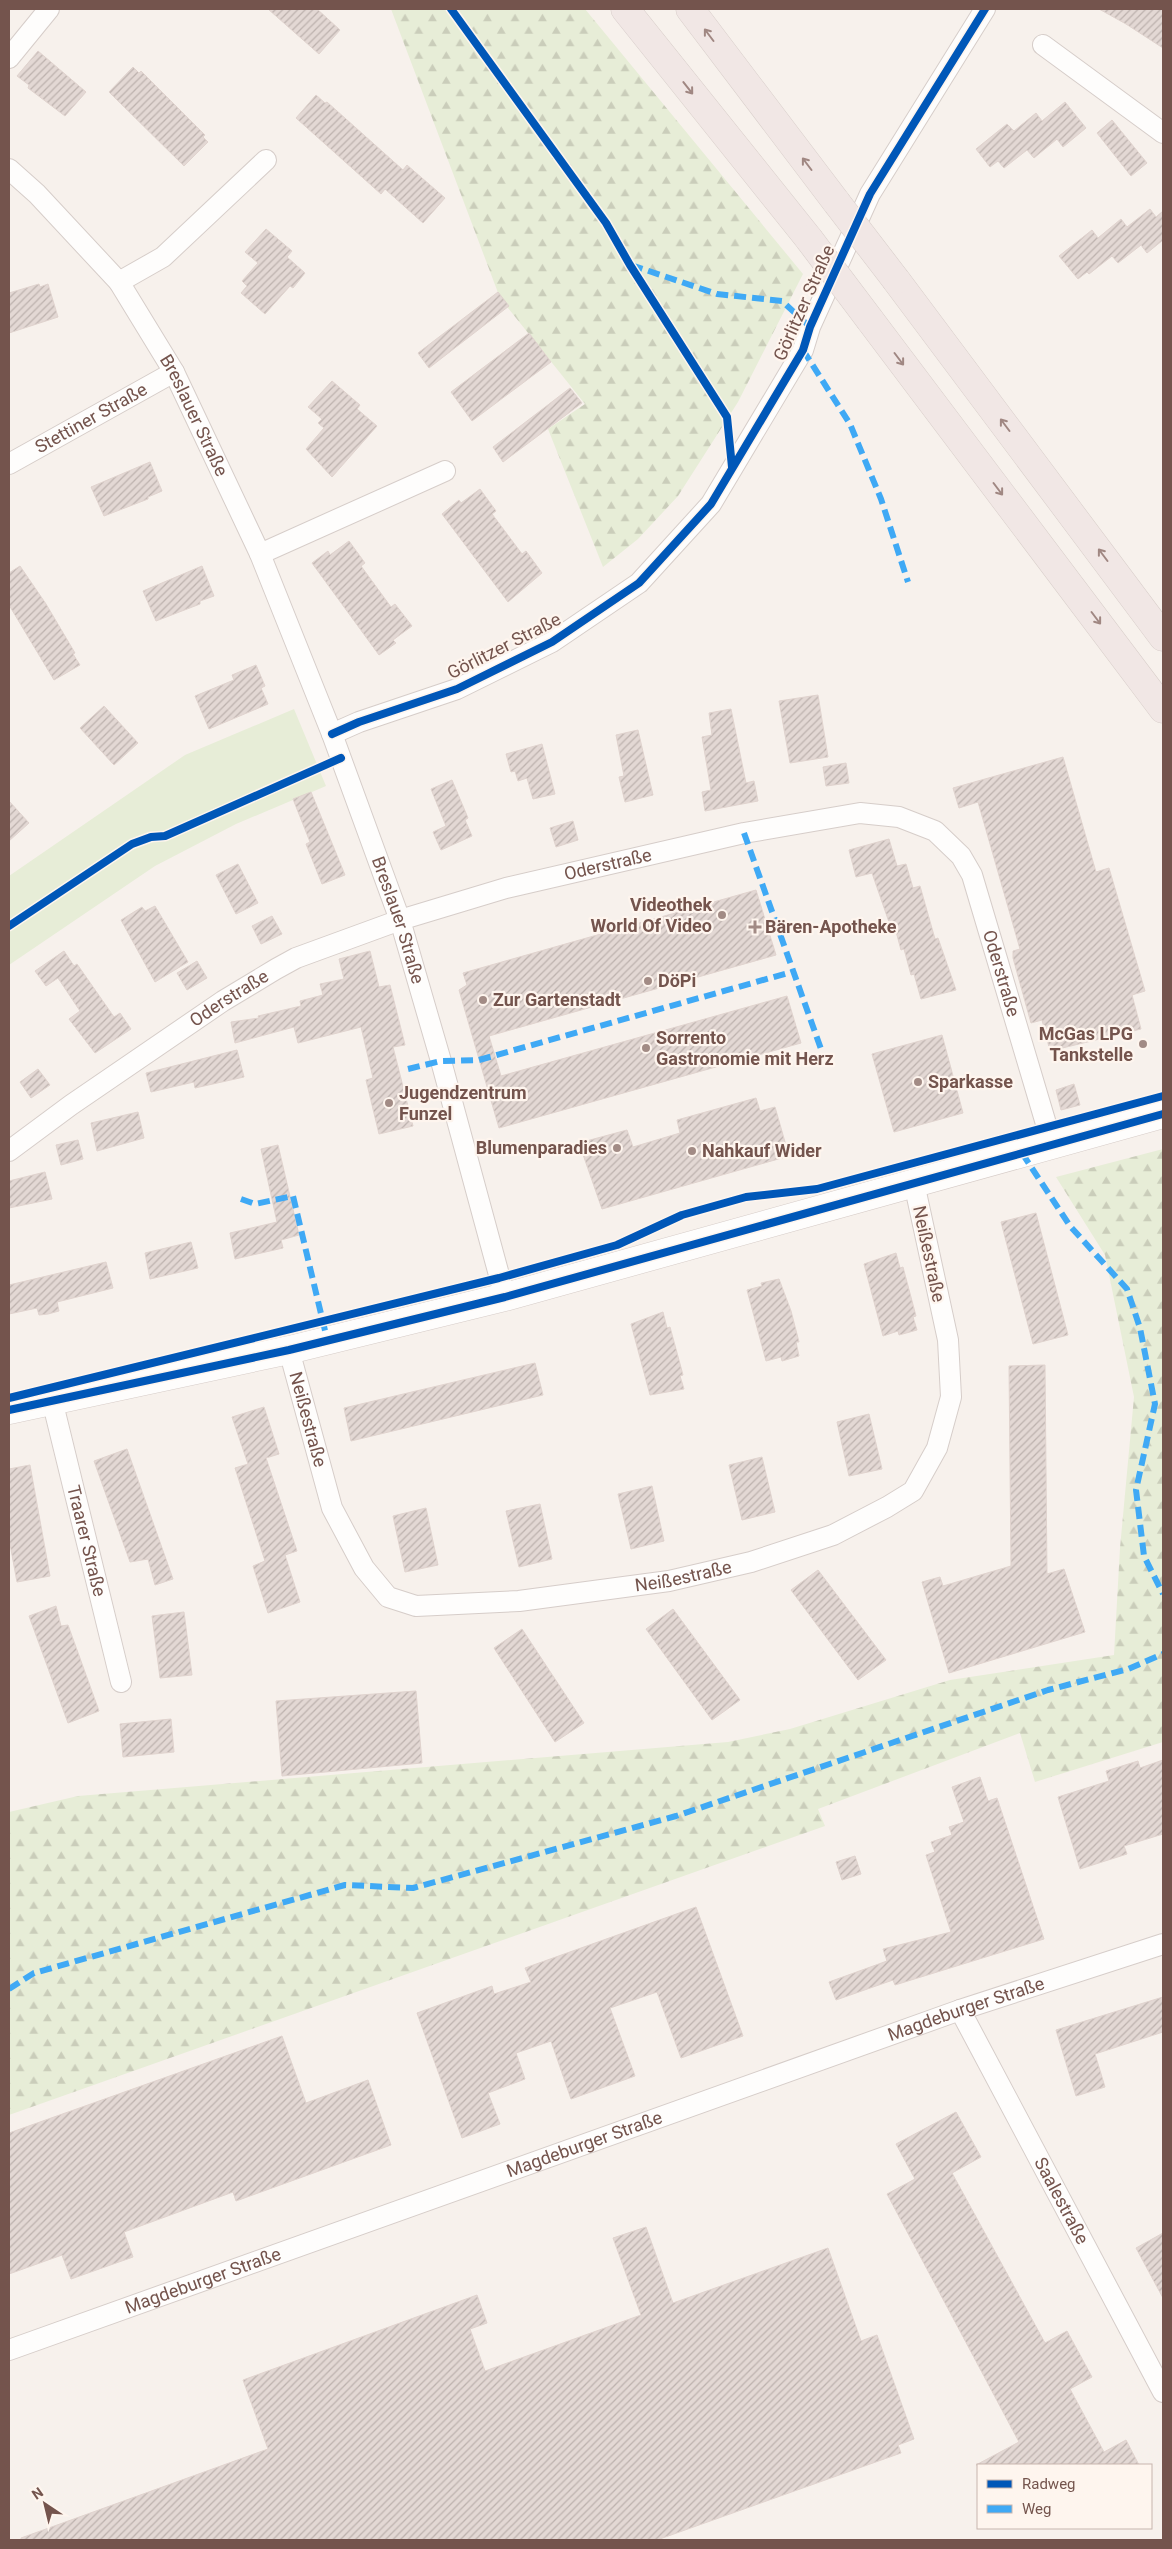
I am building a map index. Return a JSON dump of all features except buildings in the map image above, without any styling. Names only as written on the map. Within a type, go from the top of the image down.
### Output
[{"type":"highway","points":[[625,9],[809,239],[1163,709]]},
{"type":"highway","points":[[690,9],[1163,636]]},
{"type":"street","points":[[9,58],[49,9]]},
{"type":"street","name":"Görlitzer Straße","points":[[332,734],[359,722],[457,689],[552,642],[639,583],[712,504],[803,350],[810,327],[870,194],[985,9]]},
{"type":"street","points":[[1043,45],[1163,133]]},
{"type":"street","points":[[118,282],[163,257],[266,160]]},
{"type":"street","name":"Breslauer Straße","points":[[9,169],[37,194],[118,282],[174,372],[260,554],[332,734],[400,920],[439,1052],[505,1297]]},
{"type":"street","name":"Stettiner Straße","points":[[9,464],[174,372]]},
{"type":"street","points":[[260,554],[446,471]]},
{"type":"street","name":"Oderstraße","points":[[9,1152],[71,1106],[223,1001],[296,958],[400,920],[506,888],[752,831],[860,813],[899,817],[935,831],[961,856],[972,875],[1052,1144]]},
{"type":"street","points":[[9,1410],[289,1350],[505,1297],[1163,1114]]},
{"type":"street","name":"Neißestraße","points":[[289,1350],[332,1508],[364,1568],[388,1597],[416,1606],[519,1601],[669,1581],[751,1562],[833,1535],[887,1507],[913,1491],[937,1448],[951,1397],[948,1340],[914,1183]]},
{"type":"street","name":"Traarer Straße","points":[[52,1400],[121,1682]]},
{"type":"street","name":"Magdeburger Straße","points":[[9,2350],[960,2010],[1163,1944]]},
{"type":"street","name":"Saalestraße","points":[[960,2010],[1163,2392]]},
{"type":"green space","points":[[391,9],[585,9],[803,274],[738,402],[678,496],[638,539],[603,567],[548,429],[585,404],[500,298]]},
{"type":"green space","points":[[294,709],[326,786],[236,824],[155,866],[9,965],[9,876],[185,755]]},
{"type":"green space","points":[[1163,1149],[1163,1742],[1035,1782],[1020,1733],[818,1809],[825,1826],[9,2115],[9,1812],[78,1796],[728,1742],[790,1729],[950,1680],[1114,1655],[1120,1548],[1134,1397],[1105,1255],[1056,1177]]},
{"type":"marked path","points":[[631,265],[717,294],[782,301],[810,327]]},
{"type":"marked path","points":[[803,350],[850,424],[881,499],[908,582]]},
{"type":"marked path","points":[[744,833],[821,1049]]},
{"type":"marked path","points":[[408,1069],[441,1061],[479,1060],[795,971]]},
{"type":"marked path","points":[[1022,1153],[1070,1226],[1127,1289],[1140,1328],[1155,1404],[1136,1490],[1144,1556],[1163,1594]]},
{"type":"marked path","points":[[241,1199],[255,1204],[293,1196],[327,1339]]},
{"type":"marked path","points":[[9,1989],[34,1973],[345,1885],[413,1888],[676,1816],[1048,1690],[1128,1669],[1163,1654]]},
{"type":"cycle path","points":[[451,9],[606,223],[630,265],[727,417],[732,467]]},
{"type":"cycle path","points":[[332,734],[359,722],[457,689],[552,642],[639,583],[711,504],[803,350],[810,327],[870,194],[985,9]]},
{"type":"cycle path","points":[[9,926],[132,844],[151,837],[165,836],[341,758]]},
{"type":"cycle path","points":[[9,1398],[499,1278],[617,1245],[682,1215],[746,1197],[817,1189],[1163,1096]]},
{"type":"cycle path","points":[[9,1410],[289,1350],[505,1297],[1163,1114]]},
{"type":"place","name":"Videothek World Of Video","points":[[722,915]]},
{"type":"place","name":"Bären-Apotheke","points":[[755,927]]},
{"type":"place","name":"DöPi","points":[[648,981]]},
{"type":"place","name":"Zur Gartenstadt","points":[[483,1000]]},
{"type":"place","name":"McGas LPG Tankstelle","points":[[1143,1044]]},
{"type":"place","name":"Sorrento Gastronomie mit Herz","points":[[646,1048]]},
{"type":"place","name":"Sparkasse","points":[[918,1082]]},
{"type":"place","name":"Jugendzentrum Funzel","points":[[389,1103]]},
{"type":"place","name":"Blumenparadies","points":[[617,1148]]},
{"type":"place","name":"Nahkauf Wider","points":[[692,1151]]}]
